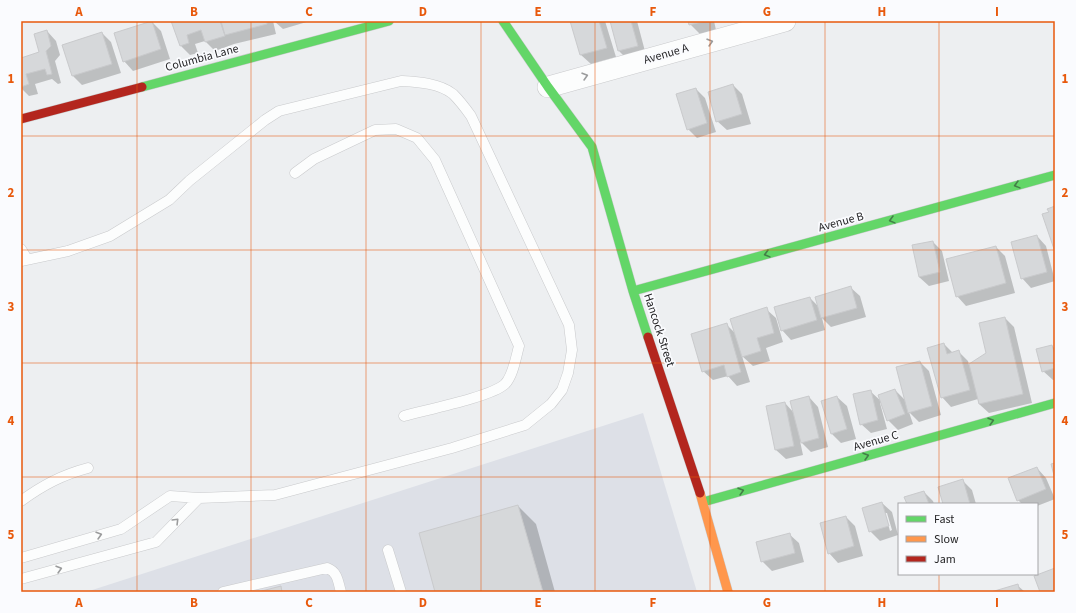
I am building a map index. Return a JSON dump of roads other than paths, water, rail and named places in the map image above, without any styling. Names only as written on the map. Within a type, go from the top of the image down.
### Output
[{"type":"street","name":"Columbia Lane","points":[[21,119],[389,21]]},
{"type":"street","name":"Hancock Street","points":[[504,21],[548,87],[592,147],[633,291],[703,502],[728,592]]},
{"type":"street","name":"Avenue A","points":[[548,87],[785,21]]},
{"type":"street","name":"Avenue B","points":[[633,291],[1055,175]]},
{"type":"street","name":"Avenue C","points":[[703,502],[1055,403]]},
{"type":"lane","points":[[21,249],[24,260],[68,251],[110,236],[169,200],[265,120],[279,111],[401,81],[421,82],[442,88],[456,97],[471,116],[569,325],[572,350],[568,373],[562,390],[551,404],[524,425],[452,448],[275,495],[199,498],[170,496],[121,529],[21,558]]},
{"type":"lane","points":[[296,173],[314,158],[375,130],[396,129],[417,138],[435,160],[519,346],[512,370],[505,384],[486,394],[404,416]]},
{"type":"lane","points":[[21,501],[39,488],[70,473],[88,468]]},
{"type":"lane","points":[[21,579],[156,542],[199,498]]},
{"type":"lane","points":[[388,550],[401,592]]},
{"type":"lane","points":[[223,592],[327,568],[336,573],[341,592]]}]
